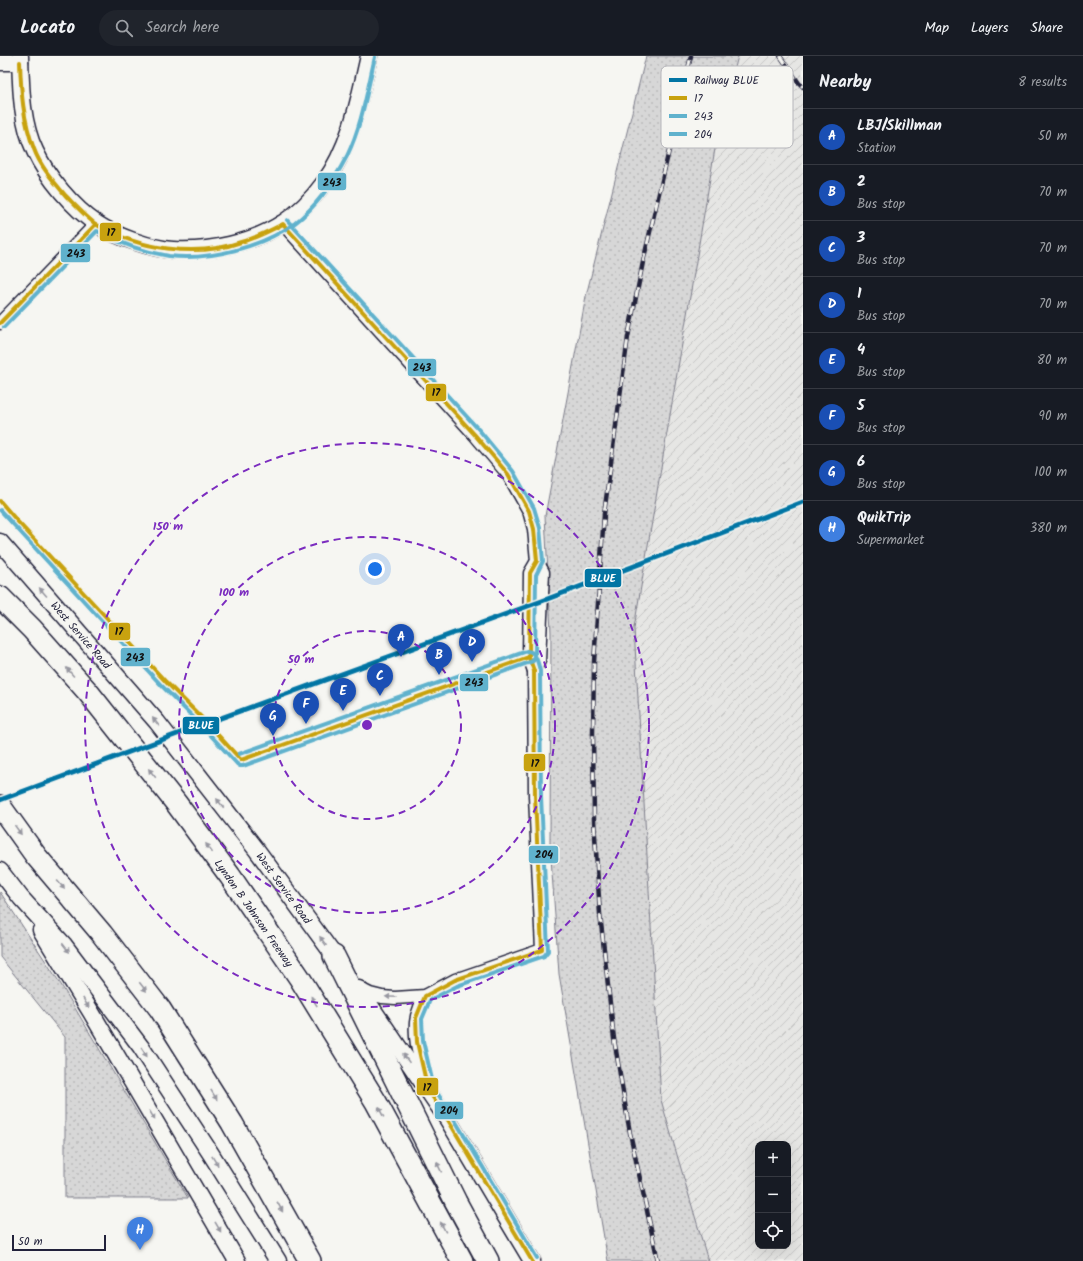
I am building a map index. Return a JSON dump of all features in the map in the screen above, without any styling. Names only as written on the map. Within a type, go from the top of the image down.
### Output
[{"type":"highway","name":"Lyndon B Johnson Freeway","points":[[0,597],[32,629],[88,692],[176,803],[230,876],[299,977],[376,1102],[462,1261]]},
{"type":"highway","points":[[0,806],[36,856],[102,934],[160,1009],[232,1123],[310,1261]]},
{"type":"highway","points":[[334,956],[456,1202],[488,1261]]},
{"type":"main road","points":[[0,62],[20,59],[21,96],[25,122],[34,150],[51,179],[74,204],[96,224],[115,234],[141,244],[173,250],[211,249],[240,243],[283,224],[298,212],[324,183],[343,151],[352,126],[369,56]]},
{"type":"main road","name":"West Service Road","points":[[0,542],[162,728],[256,849],[358,988],[428,1090],[448,1120],[532,1261]]},
{"type":"main road","points":[[0,871],[64,945],[141,1047],[211,1154],[278,1261]]},
{"type":"main road","points":[[22,898],[91,1012],[237,1261]]},
{"type":"street","points":[[0,323],[96,224]]},
{"type":"street","points":[[283,224],[508,474],[529,511],[534,529],[537,561],[544,572],[539,661],[534,671]]},
{"type":"street","points":[[358,988],[370,994],[382,997],[395,998],[425,996],[455,980],[542,950],[535,796],[534,671],[528,657],[530,573],[537,561]]},
{"type":"street","points":[[425,996],[419,1010],[416,1028],[417,1042],[428,1090]]},
{"type":"shaded area","points":[[646,56],[738,56],[735,66],[661,66],[661,148],[715,148],[634,628],[661,1100],[708,1261],[608,1261],[559,974],[550,843],[551,632],[545,516],[586,296]]},
{"type":"shaded area","points":[[738,56],[803,56],[803,1261],[708,1261],[661,1100],[634,628],[715,148],[793,148],[793,66],[735,66]]},
{"type":"shaded area","points":[[0,892],[60,983],[188,1198],[65,1198],[65,1037],[0,957]]},
{"type":"railway","points":[[689,66],[691,56]]},
{"type":"railway","points":[[780,56],[787,66]]},
{"type":"railway","points":[[793,74],[803,87]]},
{"type":"railway","points":[[658,1261],[630,1133],[614,1039],[600,914],[594,820],[593,733],[594,662],[604,514],[628,337],[643,262],[670,148]]},
{"type":"rail line","name":"BLUE","points":[[0,800],[542,601],[803,502]]},
{"type":"transit line","name":"243","points":[[4,327],[97,231],[123,243],[141,249],[169,256],[185,257],[218,254],[235,250],[267,239],[282,232],[295,223],[318,201],[347,156],[357,132],[375,57]]},
{"type":"transit line","name":"17","points":[[20,62],[25,117],[30,138],[37,155],[44,168],[57,185],[89,219],[97,225],[130,240],[149,245],[186,250],[224,247],[252,238],[283,224],[475,435],[508,474],[529,511],[534,529],[537,561],[530,573],[529,657],[534,671],[535,796],[542,950],[455,980],[425,996],[416,1018],[417,1042],[428,1090],[448,1120],[532,1261]]},
{"type":"transit line","name":"243","points":[[0,510],[162,686],[240,766],[533,661],[535,657],[536,575],[543,561],[540,528],[534,508],[513,471],[480,431],[287,220]]},
{"type":"transit line","name":"17","points":[[0,323],[96,224]]},
{"type":"transit line","name":"17","points":[[0,501],[166,682],[241,760]]},
{"type":"transit line","name":"204","points":[[239,754],[527,651],[535,655],[540,671],[541,796],[548,951],[544,956],[457,986],[430,1000],[422,1019],[423,1041],[434,1088],[453,1117],[537,1258]]},
{"type":"transit line","name":"17","points":[[241,760],[529,657]]},
{"type":"place","name":"LBJ/Skillman","points":[[401,657]]},
{"type":"place","name":"1","points":[[472,662]]},
{"type":"place","name":"2","points":[[439,675]]},
{"type":"place","name":"3","points":[[380,696]]},
{"type":"place","name":"4","points":[[343,711]]},
{"type":"place","name":"5","points":[[306,724]]},
{"type":"place","name":"6","points":[[273,736]]},
{"type":"place","name":"QuikTrip","points":[[140,1250]]}]
